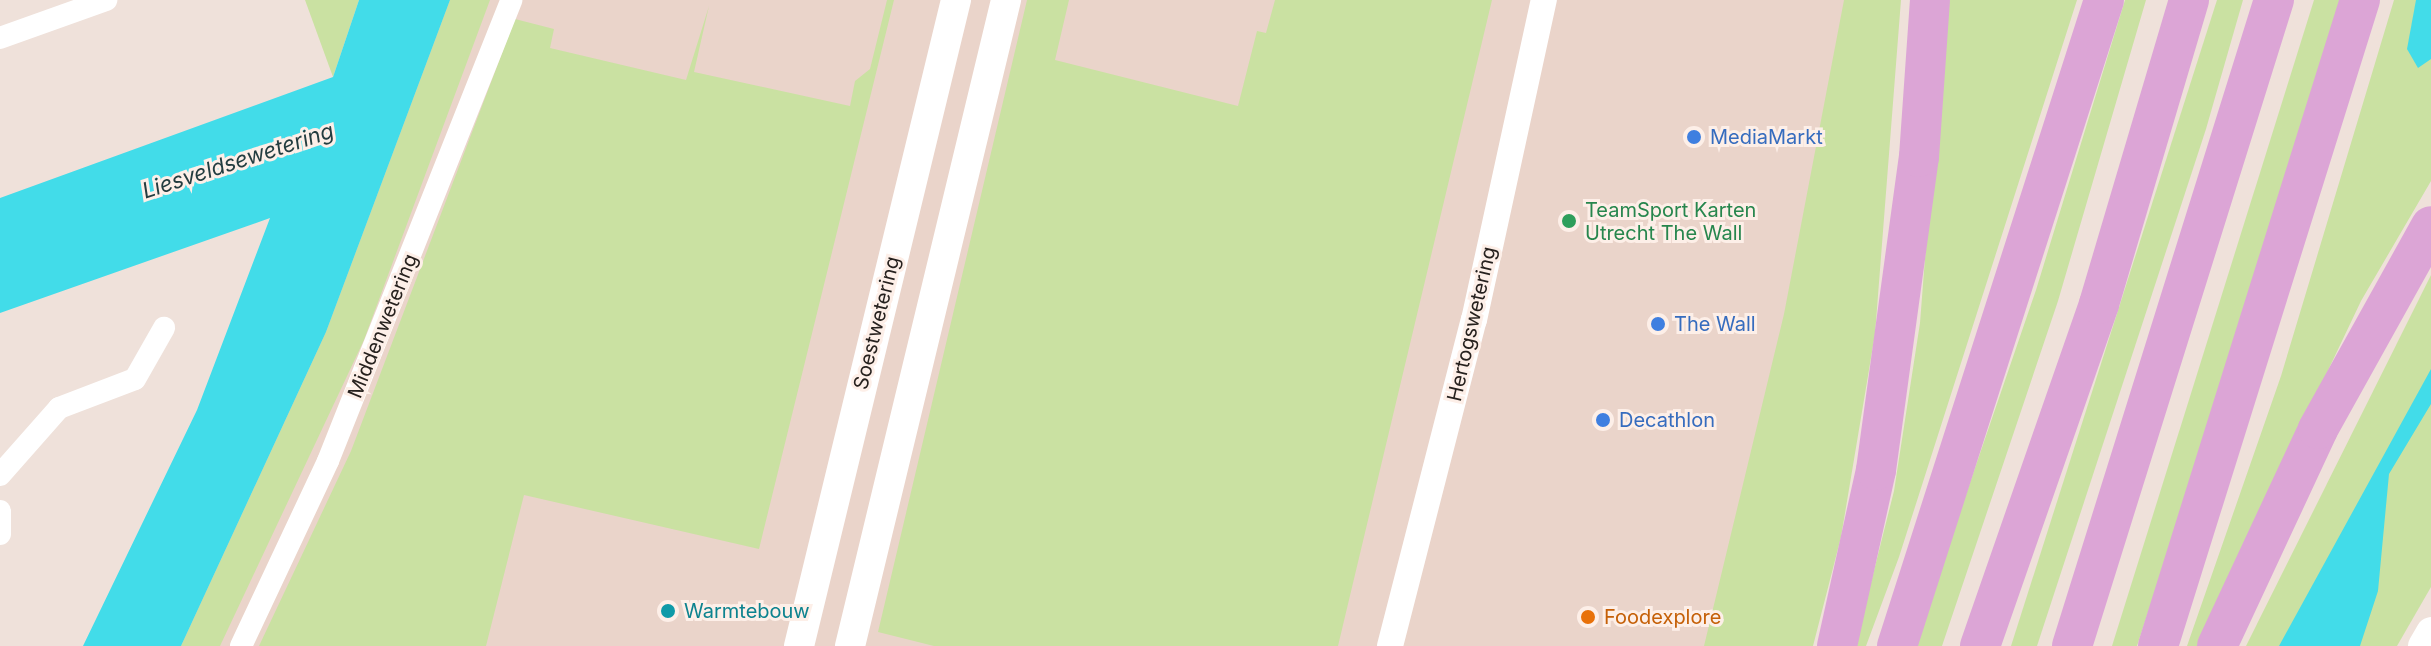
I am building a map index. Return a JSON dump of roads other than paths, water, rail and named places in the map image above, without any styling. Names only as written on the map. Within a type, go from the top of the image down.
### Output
[{"type":"highway","points":[[1837,646],[1876,470],[1919,157],[1930,0]]},
{"type":"highway","points":[[1897,646],[2104,0]]},
{"type":"highway","points":[[1980,646],[2099,304],[2189,0]]},
{"type":"highway","points":[[2072,646],[2274,0]]},
{"type":"highway","points":[[2158,646],[2360,0]]},
{"type":"highway","points":[[2217,646],[2318,429],[2431,226]]},
{"type":"main road","name":"Soestwetering","points":[[799,646],[956,0]]},
{"type":"main road","points":[[850,646],[1006,0]]},
{"type":"main road","points":[[2423,646],[2431,632]]},
{"type":"street","points":[[0,38],[78,5],[106,0]]},
{"type":"street","name":"Middenwetering","points":[[241,646],[328,461],[511,0]]},
{"type":"street","name":"Hertogswetering","points":[[1390,646],[1474,320],[1544,0]]},
{"type":"street","points":[[0,475],[59,408],[135,379],[164,328]]},
{"type":"street","points":[[0,511],[0,534]]},
{"type":"water","name":"Liesveldsewetering","points":[[359,0],[450,0],[326,332],[181,646],[83,646],[197,410],[270,218],[0,313],[0,198],[333,77]]},
{"type":"water","points":[[2416,0],[2431,0],[2431,59],[2418,68],[2407,49]]},
{"type":"water","points":[[2431,369],[2431,404],[2389,474],[2378,591],[2360,646],[2279,646]]},
{"type":"place","name":"MediaMarkt","points":[[1694,137]]},
{"type":"place","name":"TeamSport Karten Utrecht The Wall","points":[[1569,221]]},
{"type":"place","name":"The Wall","points":[[1658,324]]},
{"type":"place","name":"Decathlon","points":[[1603,420]]},
{"type":"place","name":"Warmtebouw","points":[[668,611]]},
{"type":"place","name":"Foodexplore","points":[[1588,617]]}]
